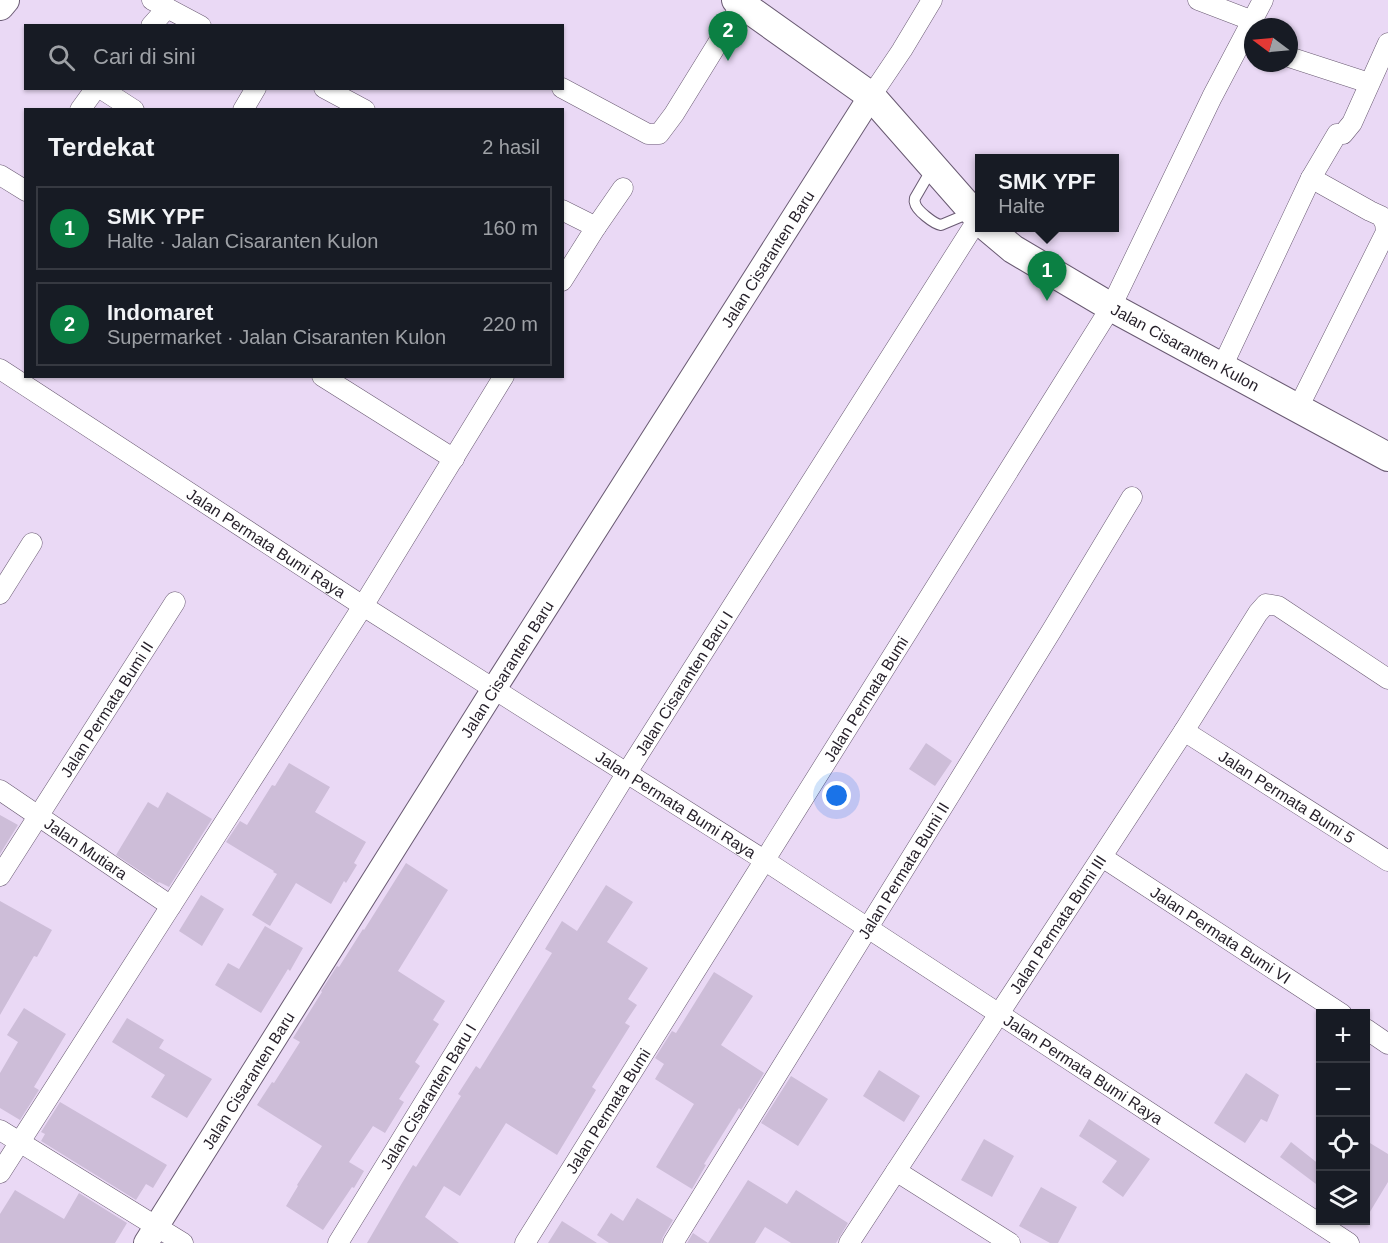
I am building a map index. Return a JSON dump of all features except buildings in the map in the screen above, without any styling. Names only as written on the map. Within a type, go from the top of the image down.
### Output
[{"type":"main road","points":[[0,6],[5,0]]},
{"type":"main road","name":"Jalan Cisaranten Kulon","points":[[751,5],[871,96],[975,213]]},
{"type":"main road","name":"Jalan Cisaranten Kulon","points":[[994,232],[1013,249],[1111,307],[1388,457]]},
{"type":"street","points":[[871,96],[932,0]]},
{"type":"street","points":[[1198,0],[1245,18]]},
{"type":"street","name":"Jalan Permata Bumi","points":[[1254,18],[1263,0]]},
{"type":"street","points":[[152,24],[159,4],[197,24]]},
{"type":"street","points":[[564,89],[648,134],[659,134],[751,5]]},
{"type":"street","points":[[1222,367],[1311,178],[1336,134],[1343,134],[1352,123],[1388,43]]},
{"type":"street","name":"Jalan Permata Bumi","points":[[525,1243],[1111,307],[1212,97],[1244,48]]},
{"type":"street","points":[[1298,60],[1369,83]]},
{"type":"street","points":[[82,108],[96,90]]},
{"type":"street","points":[[101,90],[131,108]]},
{"type":"street","points":[[244,108],[255,90]]},
{"type":"street","points":[[328,90],[361,108]]},
{"type":"street","name":"Jalan Cisaranten Baru","points":[[152,1235],[494,689],[871,96]]},
{"type":"street","points":[[0,175],[24,187]]},
{"type":"street","points":[[1298,408],[1386,232],[1386,223],[1382,216],[1311,178]]},
{"type":"street","points":[[564,278],[623,188]]},
{"type":"street","points":[[564,211],[596,227]]},
{"type":"street","name":"Jalan Cisaranten Baru I","points":[[338,1243],[626,774],[975,227]]},
{"type":"street","name":"Jalan Permata Bumi Raya","points":[[0,369],[363,606],[765,860],[1349,1243]]},
{"type":"street","points":[[329,378],[348,383],[454,459]]},
{"type":"street","points":[[0,1173],[363,606],[503,378]]},
{"type":"street","name":"Jalan Permata Bumi II","points":[[673,1243],[1132,498]]},
{"type":"street","points":[[0,594],[32,543]]},
{"type":"street","name":"Jalan Permata Bumi II","points":[[0,876],[175,602]]},
{"type":"street","name":"Jalan Permata Bumi III","points":[[849,1243],[1266,604],[1278,606],[1388,679]]},
{"type":"street","name":"Jalan Permata Bumi 5","points":[[1184,731],[1388,861]]},
{"type":"street","name":"Jalan Mutiara","points":[[0,790],[171,906]]},
{"type":"street","name":"Jalan Permata Bumi VI","points":[[1102,857],[1334,1009]]},
{"type":"street","points":[[1370,1032],[1388,1044]]},
{"type":"street","points":[[0,1130],[152,1235],[183,1243]]},
{"type":"street","points":[[896,1171],[1010,1243]]},
{"type":"lane","points":[[933,166],[915,198],[916,206],[934,224],[938,225],[975,220]]},
{"type":"place","name":"Indomaret","points":[[728,61]]},
{"type":"place","name":"SMK YPF","points":[[1047,301]]}]
